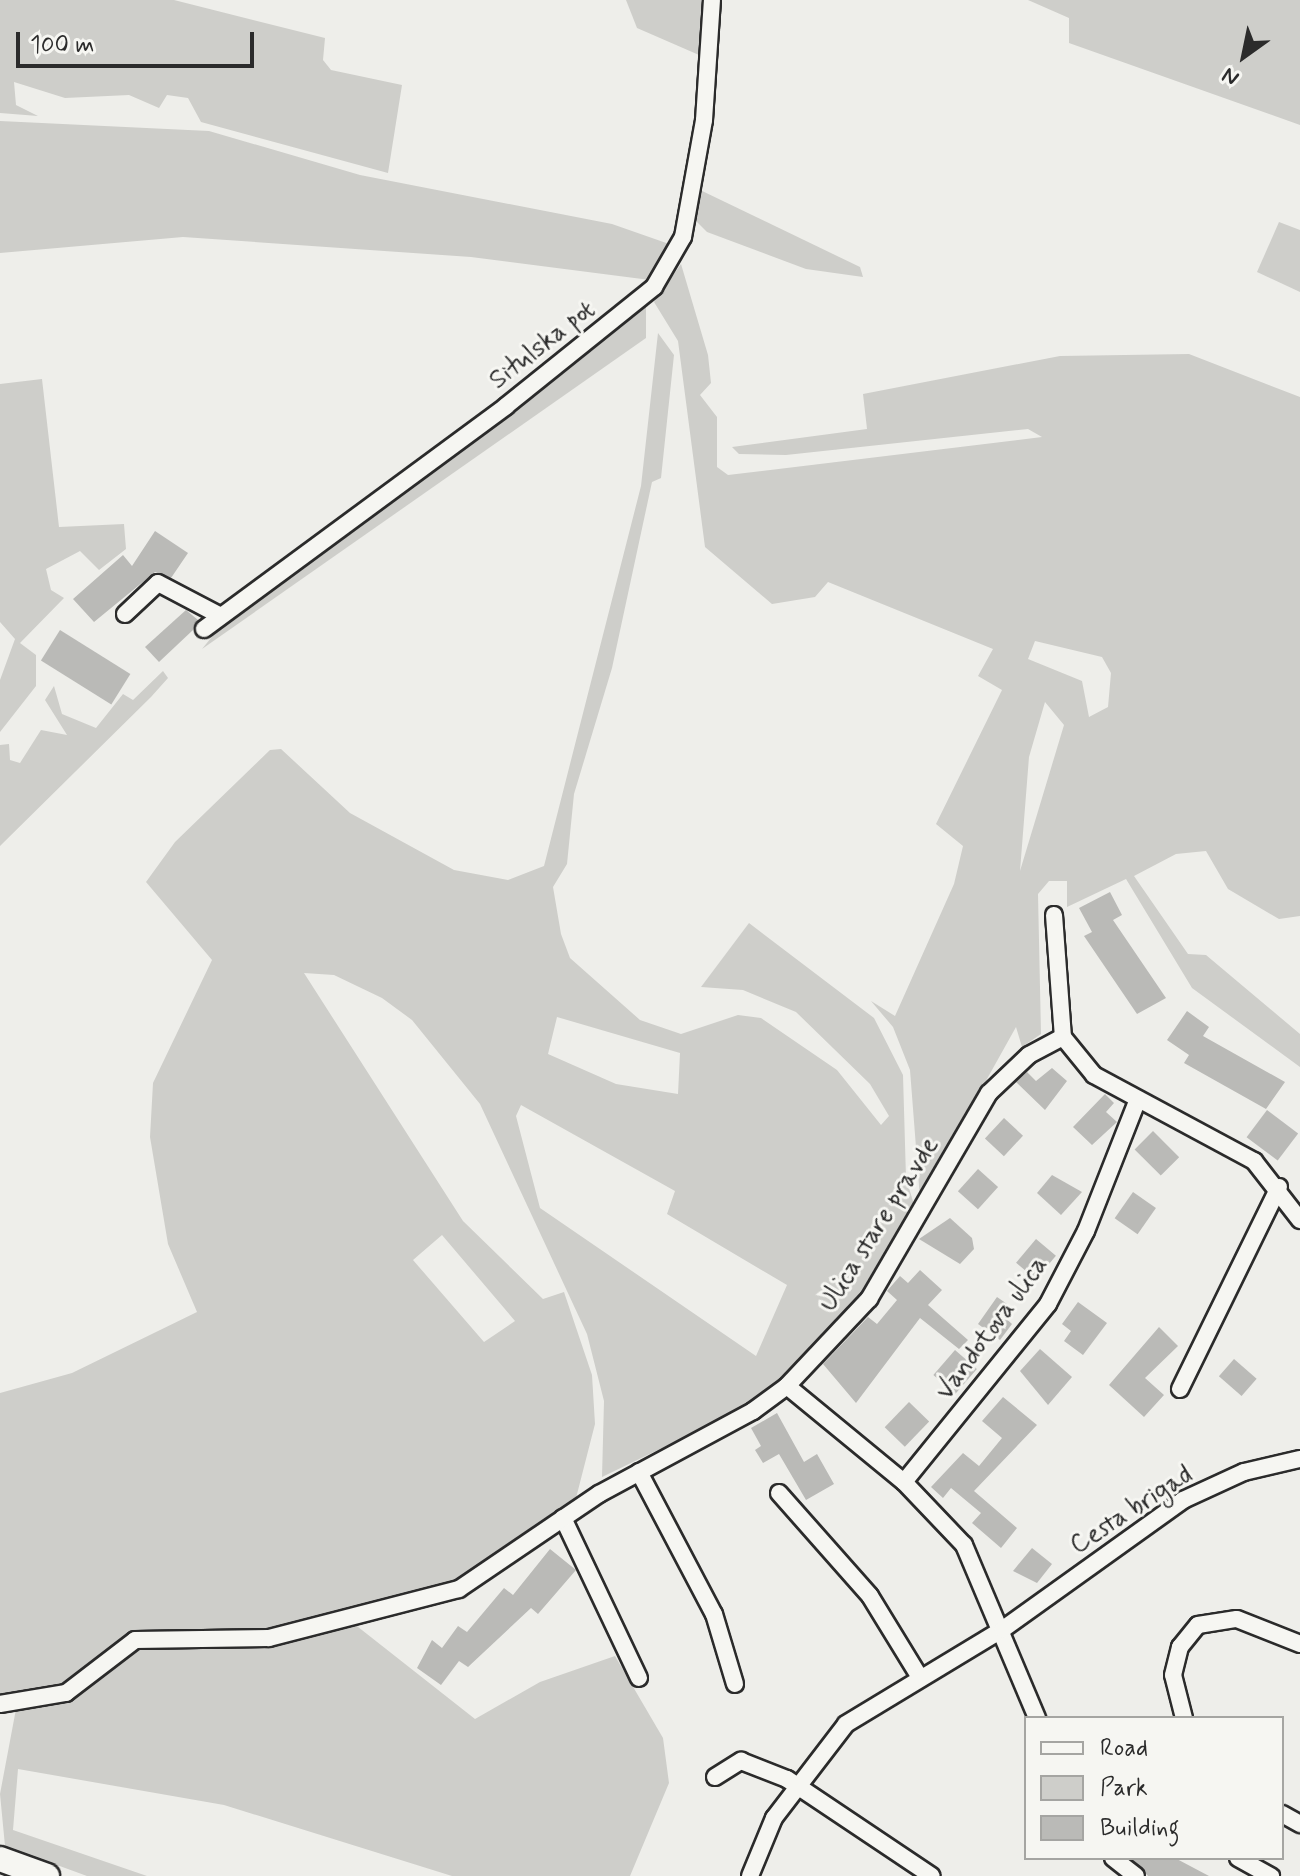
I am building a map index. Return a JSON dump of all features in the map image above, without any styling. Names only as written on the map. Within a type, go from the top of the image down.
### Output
[{"type":"main road","points":[[0,1859],[47,1876]]},
{"type":"street","name":"Situlska pot","points":[[204,629],[506,406],[654,287],[683,237],[704,120],[712,0]]},
{"type":"street","points":[[125,614],[158,583],[219,615]]},
{"type":"street","points":[[1054,915],[1063,1037],[1094,1075],[1136,1104],[1254,1161],[1279,1187],[1300,1220]]},
{"type":"street","name":"Ulica stare pravde","points":[[0,1704],[66,1693],[135,1640],[227,1644],[367,1617],[459,1589],[512,1560],[563,1518],[787,1386],[869,1299],[989,1093],[1029,1055],[1063,1037]]},
{"type":"street","name":"Vandotova ulica","points":[[904,1482],[1048,1304],[1086,1231],[1136,1104]]},
{"type":"street","points":[[1180,1389],[1279,1187]]},
{"type":"street","points":[[787,1386],[904,1482],[964,1545],[1003,1629],[1036,1716]]},
{"type":"street","name":"Cesta brigad","points":[[750,1876],[795,1784],[846,1724],[919,1676],[1003,1629],[1183,1500],[1244,1472],[1300,1459]]},
{"type":"street","points":[[639,1472],[714,1614],[735,1684]]},
{"type":"street","points":[[779,1493],[870,1596],[919,1676]]},
{"type":"street","points":[[563,1518],[639,1678]]},
{"type":"street","points":[[1183,1716],[1173,1675],[1180,1647],[1198,1625],[1237,1619],[1300,1644]]},
{"type":"street","points":[[715,1777],[741,1761],[795,1784],[932,1876]]},
{"type":"street","points":[[1116,1860],[1136,1876]]},
{"type":"street","points":[[1242,1860],[1271,1876]]},
{"type":"green space","points":[[0,0],[174,0],[325,38],[323,60],[331,70],[402,85],[388,173],[201,122],[188,98],[167,95],[159,108],[129,95],[65,98],[14,82],[16,105],[38,116],[0,113]]},
{"type":"green space","points":[[626,0],[706,0],[699,55],[637,28]]},
{"type":"green space","points":[[1028,0],[1300,0],[1300,125],[1069,43],[1069,18]]},
{"type":"green space","points":[[0,121],[209,131],[360,175],[612,224],[672,245],[650,280],[471,257],[183,237],[0,253]]},
{"type":"green space","points":[[698,189],[860,267],[863,277],[806,269],[707,232],[693,218]]},
{"type":"green space","points":[[1279,222],[1300,230],[1300,292],[1257,272]]},
{"type":"green space","points":[[681,264],[708,355],[711,383],[700,395],[717,417],[717,467],[728,475],[1042,437],[1028,429],[786,455],[739,454],[732,447],[867,429],[863,394],[1060,356],[1189,354],[1300,397],[1300,916],[1279,919],[1228,889],[1206,851],[1176,854],[1134,876],[1188,954],[1206,955],[1300,1034],[1300,1067],[1192,988],[1126,879],[1067,907],[1067,881],[1049,881],[1038,894],[1041,1034],[1022,1047],[1016,1027],[920,1199],[910,1070],[893,1027],[871,1001],[895,1016],[954,884],[963,846],[936,824],[1002,690],[978,676],[993,649],[828,582],[815,597],[772,604],[705,547],[678,341],[654,302]],"holes":[[[1035,641],[1102,657],[1111,673],[1108,707],[1089,717],[1082,681],[1028,659]],[[1045,702],[1064,725],[1020,871],[1029,757]]]},
{"type":"green space","points":[[646,303],[646,338],[202,649],[224,622]]},
{"type":"green space","points":[[658,333],[674,355],[661,478],[652,482],[612,668],[574,794],[567,864],[553,887],[561,934],[570,958],[640,1020],[681,1034],[738,1015],[761,1018],[837,1070],[881,1125],[889,1116],[870,1084],[796,1012],[743,990],[701,987],[749,923],[874,1018],[903,1075],[906,1178],[915,1208],[862,1300],[784,1378],[728,1416],[602,1477],[604,1401],[587,1334],[480,1104],[412,1020],[382,998],[334,975],[304,973],[463,1221],[543,1299],[564,1292],[592,1375],[595,1424],[575,1502],[460,1583],[270,1635],[131,1635],[67,1686],[0,1699],[0,1393],[72,1373],[197,1312],[168,1244],[150,1137],[153,1083],[212,960],[146,882],[175,842],[270,750],[281,749],[350,813],[454,870],[508,880],[544,866],[641,486]],"holes":[[[557,1017],[680,1053],[678,1094],[616,1084],[548,1054]],[[521,1105],[675,1191],[667,1214],[787,1285],[756,1356],[540,1208],[516,1116]],[[442,1235],[515,1321],[484,1342],[413,1260]]]},
{"type":"green space","points":[[42,379],[59,527],[124,524],[126,549],[99,570],[80,551],[46,569],[51,590],[64,598],[20,643],[36,655],[36,686],[0,732],[0,680],[15,639],[0,622],[0,384]]},
{"type":"green space","points":[[163,671],[168,678],[151,697],[0,846],[0,745],[9,744],[10,760],[20,763],[41,730],[67,735],[45,700],[54,686],[62,714],[96,728],[123,694],[133,700]]},
{"type":"green space","points":[[353,1623],[475,1719],[540,1682],[615,1656],[663,1738],[669,1783],[630,1876],[452,1876],[224,1805],[18,1769],[13,1830],[147,1876],[87,1876],[5,1846],[0,1794],[16,1709],[59,1702],[114,1655],[149,1642],[236,1649]]},
{"type":"building","points":[[155,531],[188,553],[171,578],[155,572],[94,622],[73,599],[123,555],[132,566]]},
{"type":"building","points":[[186,610],[198,620],[193,630],[159,662],[145,647]]},
{"type":"building","points":[[60,630],[130,674],[111,705],[41,661]]},
{"type":"building","points":[[1110,892],[1122,915],[1113,920],[1166,998],[1137,1014],[1084,936],[1092,932],[1079,908]]},
{"type":"building","points":[[1187,1011],[1209,1027],[1203,1036],[1285,1082],[1266,1109],[1184,1063],[1189,1055],[1167,1040]]},
{"type":"building","points":[[1052,1068],[1067,1081],[1045,1110],[1016,1082],[1027,1072],[1036,1081]]},
{"type":"building","points":[[1105,1094],[1114,1103],[1106,1112],[1117,1122],[1092,1145],[1073,1127]]},
{"type":"building","points":[[1267,1110],[1298,1133],[1278,1161],[1247,1137]]},
{"type":"building","points":[[1004,1118],[1023,1136],[1004,1156],[985,1138]]},
{"type":"building","points":[[1153,1131],[1179,1157],[1161,1176],[1135,1149]]},
{"type":"building","points":[[978,1169],[998,1187],[978,1209],[958,1191]]},
{"type":"building","points":[[1052,1175],[1082,1192],[1061,1215],[1037,1193]]},
{"type":"building","points":[[1133,1192],[1156,1208],[1138,1234],[1115,1218]]},
{"type":"building","points":[[950,1218],[972,1238],[974,1249],[960,1264],[919,1239]]},
{"type":"building","points":[[1036,1239],[1056,1256],[1036,1279],[1016,1263]]},
{"type":"building","points":[[920,1270],[942,1290],[928,1305],[968,1340],[959,1349],[920,1318],[856,1403],[823,1364],[868,1317],[877,1324],[897,1300],[887,1291],[900,1276],[908,1283]]},
{"type":"building","points":[[997,1297],[1010,1306],[1003,1316],[1012,1324],[1000,1340],[978,1324]]},
{"type":"building","points":[[1078,1302],[1107,1323],[1083,1355],[1064,1341],[1071,1331],[1062,1324]]},
{"type":"building","points":[[1159,1327],[1178,1346],[1145,1378],[1164,1395],[1144,1417],[1109,1385]]},
{"type":"building","points":[[1040,1349],[1072,1377],[1048,1405],[1020,1371]]},
{"type":"building","points":[[955,1350],[977,1369],[955,1394],[933,1375]]},
{"type":"building","points":[[1234,1359],[1257,1379],[1242,1396],[1219,1376]]},
{"type":"building","points":[[1003,1397],[1037,1425],[974,1491],[1017,1528],[1001,1548],[972,1523],[981,1513],[951,1488],[943,1498],[931,1487],[963,1453],[979,1466],[1002,1438],[982,1421]]},
{"type":"building","points":[[909,1402],[929,1421],[905,1447],[885,1427]]},
{"type":"building","points":[[777,1413],[804,1462],[817,1454],[834,1484],[806,1500],[779,1454],[763,1463],[755,1450],[761,1446],[751,1428]]},
{"type":"building","points":[[1032,1548],[1052,1564],[1037,1583],[1013,1571]]},
{"type":"building","points":[[550,1549],[576,1570],[538,1614],[531,1608],[468,1667],[459,1661],[441,1685],[417,1668],[432,1640],[442,1648],[458,1626],[467,1632],[504,1588],[513,1595]]},
{"type":"building","points":[[1133,1860],[1179,1860],[1209,1876],[1148,1876]]}]
